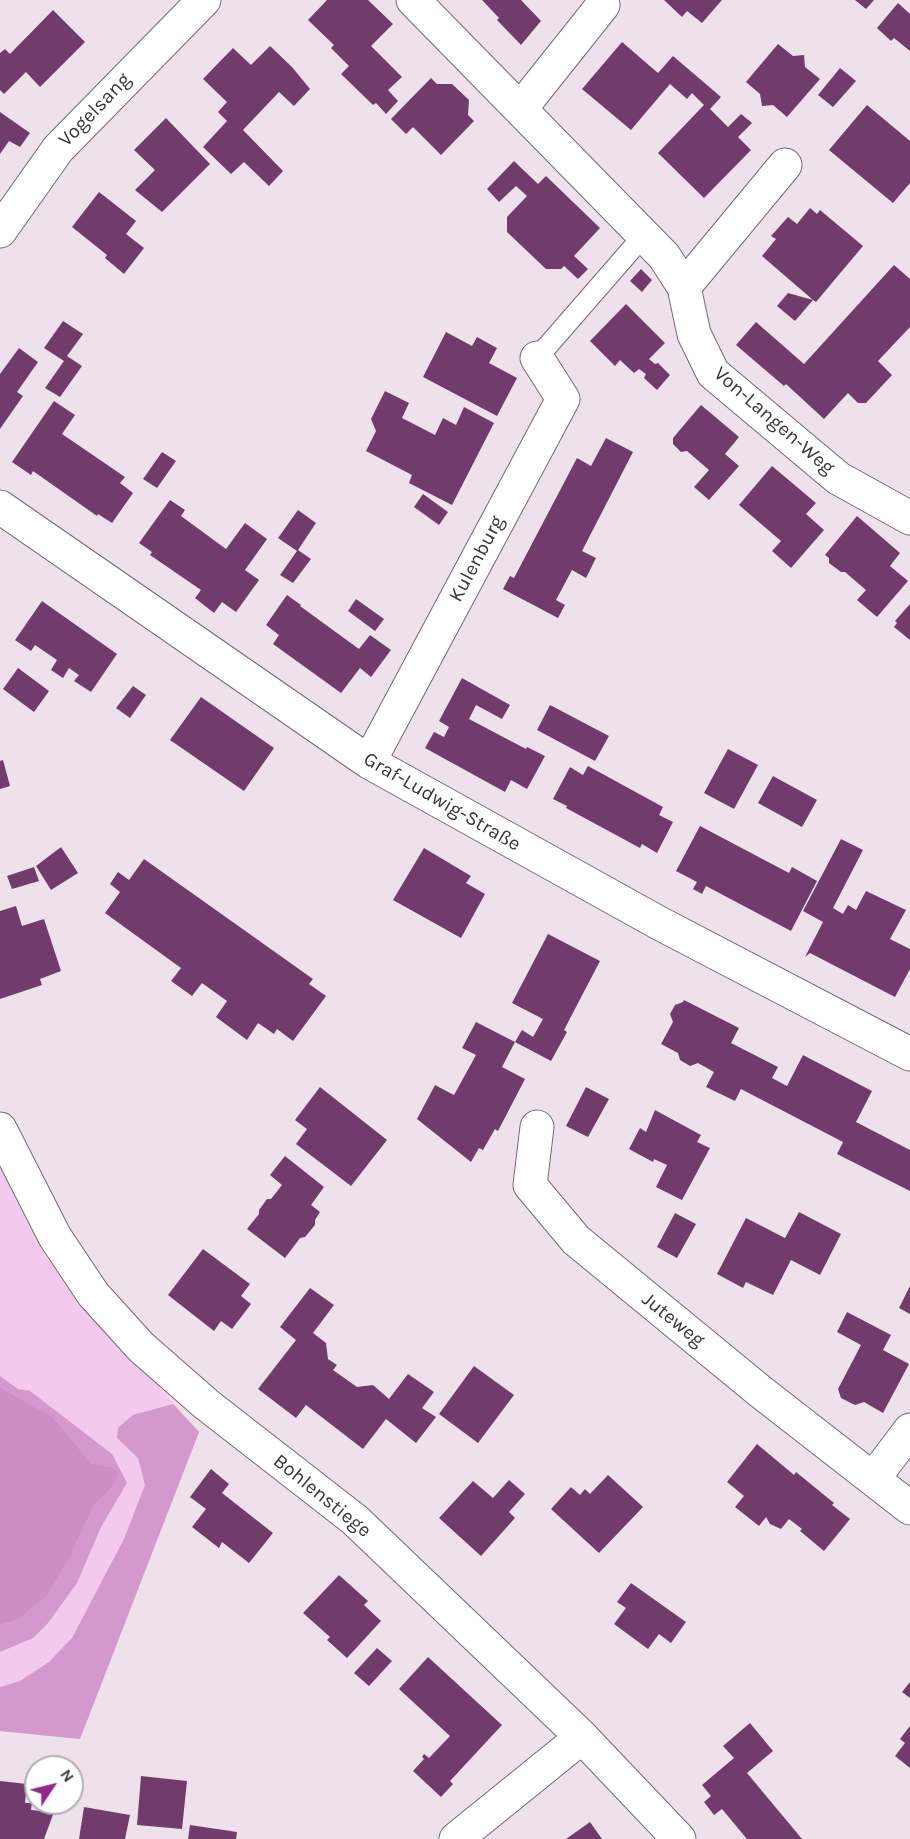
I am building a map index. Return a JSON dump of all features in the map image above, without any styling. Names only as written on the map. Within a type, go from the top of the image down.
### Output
[{"type":"street","name":"Vogelsang","points":[[0,231],[58,148],[204,0]]},
{"type":"street","name":"Von-Langen-Weg","points":[[413,0],[664,256],[684,287],[694,334],[713,373],[838,478],[910,518]]},
{"type":"street","points":[[521,108],[603,5]]},
{"type":"street","points":[[684,287],[786,165]]},
{"type":"street","name":"Kulenburg","points":[[369,762],[563,399],[537,358]]},
{"type":"street","name":"Graf-Ludwig-Straße","points":[[0,507],[369,762],[659,923],[910,1054]]},
{"type":"street","name":"Juteweg","points":[[537,1127],[530,1185],[576,1240],[761,1392],[910,1508]]},
{"type":"street","name":"Bohlenstiege","points":[[0,1130],[55,1237],[93,1294],[141,1347],[206,1404],[355,1520],[582,1737],[679,1839]]},
{"type":"street","points":[[873,1479],[910,1430]]},
{"type":"street","points":[[456,1839],[582,1737]]},
{"type":"lane","points":[[537,358],[644,235]]},
{"type":"shaded area","points":[[0,1164],[46,1257],[199,1432],[80,1739],[0,1731]]},
{"type":"shaded area","points":[[0,1376],[18,1389],[30,1391],[112,1454],[127,1483],[101,1527],[77,1583],[48,1623],[33,1638],[0,1652],[0,1625],[17,1620],[73,1551],[94,1503],[109,1491],[111,1467],[91,1465],[53,1417],[0,1387]]},
{"type":"shaded area","points":[[0,1387],[53,1417],[91,1464],[111,1467],[119,1474],[109,1491],[94,1504],[73,1551],[47,1595],[17,1620],[0,1625]]},
{"type":"shaded area","points":[[173,1404],[199,1432],[80,1739],[0,1731],[0,1687],[20,1681],[49,1662],[72,1638],[124,1539],[145,1485],[138,1458],[117,1438],[118,1428],[133,1415]]},
{"type":"building","points":[[327,0],[368,0],[393,24],[371,46],[402,77],[388,90],[398,101],[386,114],[376,103],[373,105],[341,74],[349,66],[331,48],[334,45],[308,20]]},
{"type":"building","points":[[482,0],[521,0],[541,21],[521,45]]},
{"type":"building","points":[[664,0],[722,0],[702,23],[687,11],[682,17]]},
{"type":"building","points":[[855,0],[874,0],[866,9]]},
{"type":"building","points":[[898,3],[910,14],[910,51],[894,38],[891,41],[877,28]]},
{"type":"building","points":[[53,10],[85,42],[40,87],[26,72],[4,94],[0,90],[0,53],[5,49],[10,54]]},
{"type":"building","points":[[622,42],[658,73],[673,56],[721,97],[710,109],[728,127],[741,114],[752,123],[738,137],[751,150],[704,198],[658,153],[704,105],[692,93],[687,99],[670,84],[631,130],[582,89]]},
{"type":"building","points":[[778,44],[793,56],[804,55],[805,67],[820,79],[787,117],[773,105],[762,106],[760,94],[746,82]]},
{"type":"building","points":[[270,46],[292,67],[310,89],[294,106],[279,92],[243,130],[283,171],[269,186],[244,162],[231,174],[203,147],[227,121],[218,112],[227,102],[203,79],[233,48],[251,65]]},
{"type":"building","points":[[840,68],[856,81],[833,107],[818,95]]},
{"type":"building","points":[[431,78],[437,84],[452,84],[469,100],[468,115],[474,121],[441,155],[413,127],[406,134],[391,119]]},
{"type":"building","points":[[867,105],[910,141],[910,183],[893,203],[829,150]]},
{"type":"building","points":[[0,112],[30,133],[20,147],[9,141],[0,154]]},
{"type":"building","points":[[166,118],[210,164],[162,212],[135,190],[155,170],[134,150]]},
{"type":"building","points":[[514,161],[538,184],[546,176],[600,228],[574,256],[588,269],[578,279],[564,266],[561,269],[546,269],[507,232],[507,217],[527,196],[516,186],[499,202],[487,189]]},
{"type":"building","points":[[99,192],[136,221],[126,234],[144,248],[124,274],[105,258],[107,255],[72,227]]},
{"type":"building","points":[[810,208],[817,214],[820,210],[863,246],[816,302],[762,256],[776,239],[771,236],[788,217],[797,224]]},
{"type":"building","points":[[894,265],[910,279],[910,327],[878,361],[892,375],[866,403],[858,403],[848,393],[824,419],[786,384],[784,386],[736,345],[756,322],[804,364]]},
{"type":"building","points":[[641,269],[652,280],[642,292],[630,281]]},
{"type":"building","points":[[788,293],[813,300],[795,321],[777,306]]},
{"type":"building","points":[[626,304],[665,343],[649,359],[655,364],[658,363],[670,375],[657,390],[644,378],[646,374],[639,369],[634,373],[620,360],[615,366],[590,341]]},
{"type":"building","points":[[63,321],[83,334],[67,356],[82,366],[60,397],[45,388],[64,361],[44,348]]},
{"type":"building","points":[[446,332],[472,346],[477,337],[497,348],[489,363],[517,378],[497,416],[423,377]]},
{"type":"building","points":[[19,348],[38,362],[17,392],[23,396],[0,429],[0,374]]},
{"type":"building","points":[[385,391],[409,403],[402,418],[435,435],[443,418],[456,425],[464,407],[494,423],[452,505],[409,483],[412,475],[366,451],[376,431],[371,419]]},
{"type":"building","points":[[54,401],[75,415],[62,434],[125,477],[120,483],[133,493],[112,523],[98,514],[97,516],[33,471],[31,475],[12,462]]},
{"type":"building","points":[[701,405],[739,437],[725,454],[739,466],[709,500],[694,487],[709,470],[687,451],[681,452],[673,444],[673,438]]},
{"type":"building","points":[[606,438],[633,452],[582,551],[596,558],[586,578],[572,570],[556,600],[565,605],[558,618],[503,589],[510,576],[514,578],[577,458],[591,466]]},
{"type":"building","points":[[162,452],[176,461],[157,488],[143,479]]},
{"type":"building","points":[[772,466],[816,503],[806,514],[824,530],[791,568],[772,551],[781,541],[739,505]]},
{"type":"building","points":[[423,494],[448,512],[439,525],[414,507]]},
{"type":"building","points":[[170,500],[185,510],[181,516],[226,549],[245,523],[267,539],[245,570],[259,580],[236,612],[222,602],[214,613],[195,598],[201,590],[150,555],[152,552],[139,543]]},
{"type":"building","points":[[298,510],[316,523],[298,550],[311,559],[293,583],[280,575],[297,551],[278,538]]},
{"type":"building","points":[[857,516],[900,553],[890,566],[908,581],[877,617],[857,600],[866,590],[845,572],[841,572],[829,563],[829,558],[825,555]]},
{"type":"building","points":[[287,595],[359,649],[370,635],[391,650],[371,677],[360,668],[341,693],[273,644],[279,635],[266,625]]},
{"type":"building","points":[[356,599],[384,619],[375,631],[348,611]]},
{"type":"building","points":[[42,601],[117,654],[91,692],[74,681],[79,675],[69,668],[63,678],[51,670],[57,660],[35,645],[31,651],[15,640]]},
{"type":"building","points":[[910,604],[910,640],[894,627],[897,623],[895,621]]},
{"type":"building","points":[[18,668],[49,691],[34,712],[3,689]]},
{"type":"building","points":[[462,678],[510,705],[502,719],[476,705],[469,719],[526,749],[527,747],[545,756],[527,789],[511,780],[505,792],[425,748],[434,732],[444,737],[449,727],[439,721]]},
{"type":"building","points":[[133,686],[146,695],[130,718],[116,708]]},
{"type":"building","points":[[201,697],[274,748],[244,791],[170,740]]},
{"type":"building","points":[[550,705],[609,736],[595,761],[537,730]]},
{"type":"building","points":[[728,749],[758,765],[734,809],[704,793]]},
{"type":"building","points":[[3,760],[10,786],[0,789],[0,761]]},
{"type":"building","points":[[588,766],[663,807],[659,815],[673,822],[657,853],[642,844],[640,848],[553,799],[570,767],[583,775]]},
{"type":"building","points":[[773,776],[817,800],[802,827],[758,803]]},
{"type":"building","points":[[700,826],[789,873],[792,867],[817,881],[791,931],[706,886],[702,894],[693,889],[697,882],[676,871]]},
{"type":"building","points":[[841,839],[863,850],[833,908],[843,914],[848,905],[856,910],[866,891],[906,910],[890,939],[910,949],[910,969],[895,997],[810,953],[805,957],[823,922],[803,911]]},
{"type":"building","points":[[61,847],[78,873],[51,890],[36,866]]},
{"type":"building","points":[[424,848],[471,876],[466,883],[485,894],[461,938],[393,900]]},
{"type":"building","points":[[144,859],[313,979],[309,984],[326,996],[293,1041],[277,1029],[274,1034],[258,1023],[247,1040],[216,1017],[227,1001],[202,983],[192,996],[171,981],[181,968],[105,913],[120,892],[110,884],[118,872],[129,880]]},
{"type":"building","points":[[34,867],[39,881],[12,889],[7,876]]},
{"type":"building","points":[[16,906],[22,926],[44,919],[61,971],[40,979],[42,985],[0,999],[0,911]]},
{"type":"building","points":[[548,934],[600,961],[564,1030],[567,1032],[551,1061],[515,1042],[522,1030],[533,1037],[543,1019],[512,1003]]},
{"type":"building","points":[[684,1000],[739,1028],[731,1043],[778,1067],[772,1078],[787,1086],[803,1055],[872,1091],[856,1122],[910,1150],[910,1191],[837,1154],[843,1142],[741,1089],[735,1101],[706,1087],[714,1072],[698,1063],[690,1066],[680,1060],[678,1053],[661,1044],[673,1022],[670,1014],[675,1005]]},
{"type":"building","points":[[476,1022],[515,1042],[502,1067],[525,1079],[498,1131],[495,1129],[483,1150],[479,1148],[471,1162],[417,1119],[435,1085],[454,1095],[476,1055],[462,1048]]},
{"type":"building","points":[[320,1087],[387,1140],[351,1186],[296,1144],[307,1129],[295,1120]]},
{"type":"building","points":[[586,1087],[609,1099],[588,1137],[566,1126]]},
{"type":"building","points":[[655,1110],[701,1135],[697,1142],[710,1148],[682,1200],[656,1187],[667,1165],[654,1159],[653,1162],[629,1149],[640,1128],[646,1132]]},
{"type":"building","points":[[285,1156],[324,1187],[311,1205],[320,1212],[315,1225],[305,1237],[300,1238],[285,1258],[247,1229],[267,1199],[271,1199],[282,1185],[270,1175]]},
{"type":"building","points":[[799,1212],[841,1234],[820,1275],[791,1260],[773,1295],[746,1282],[743,1288],[717,1274],[746,1218],[785,1238]]},
{"type":"building","points":[[675,1213],[696,1224],[677,1258],[657,1247]]},
{"type":"building","points":[[203,1249],[250,1284],[241,1296],[251,1304],[232,1329],[221,1321],[214,1331],[168,1295]]},
{"type":"building","points":[[910,1286],[910,1314],[899,1308]]},
{"type":"building","points":[[310,1288],[334,1305],[313,1333],[326,1343],[328,1359],[337,1365],[333,1370],[357,1387],[373,1385],[389,1399],[408,1374],[434,1392],[422,1408],[436,1417],[416,1443],[386,1419],[363,1449],[306,1405],[296,1418],[258,1389],[296,1340],[280,1327]]},
{"type":"building","points":[[847,1312],[891,1335],[883,1350],[909,1364],[883,1413],[864,1402],[855,1405],[841,1398],[838,1389],[861,1345],[837,1332]]},
{"type":"building","points":[[474,1366],[514,1395],[478,1443],[439,1414]]},
{"type":"building","points":[[757,1444],[794,1475],[796,1472],[850,1519],[824,1551],[789,1519],[781,1529],[770,1524],[766,1517],[759,1526],[735,1507],[744,1496],[727,1482]]},
{"type":"building","points":[[211,1469],[229,1484],[222,1493],[273,1533],[249,1563],[222,1542],[219,1548],[192,1527],[206,1509],[190,1497]]},
{"type":"building","points":[[608,1475],[643,1507],[599,1553],[551,1509],[571,1487],[580,1495],[585,1489],[590,1494]]},
{"type":"building","points":[[509,1480],[525,1494],[509,1512],[515,1518],[481,1556],[439,1518],[473,1481],[493,1498]]},
{"type":"building","points":[[339,1575],[368,1601],[364,1605],[381,1621],[347,1658],[327,1640],[330,1637],[303,1613]]},
{"type":"building","points":[[631,1583],[686,1622],[671,1643],[659,1634],[648,1649],[614,1624],[626,1608],[617,1602]]},
{"type":"building","points":[[377,1648],[392,1661],[369,1686],[354,1673]]},
{"type":"building","points":[[428,1657],[502,1725],[450,1781],[453,1784],[441,1797],[413,1771],[424,1759],[422,1757],[424,1754],[429,1758],[450,1736],[399,1689]]},
{"type":"building","points":[[910,1682],[910,1698],[902,1692]]},
{"type":"building","points":[[750,1723],[773,1751],[747,1773],[802,1839],[747,1839],[722,1809],[714,1815],[704,1802],[711,1796],[702,1785],[734,1758],[723,1746]]},
{"type":"building","points":[[910,1726],[910,1768],[895,1756],[905,1743],[900,1739]]},
{"type":"building","points":[[141,1776],[187,1781],[182,1829],[137,1825]]},
{"type":"building","points":[[0,1781],[24,1784],[24,1815],[53,1815],[44,1839],[0,1839]]},
{"type":"building","points":[[84,1807],[130,1815],[125,1839],[79,1839]]},
{"type":"building","points":[[590,1822],[602,1839],[566,1839]]},
{"type":"building","points":[[190,1825],[237,1832],[236,1839],[188,1839]]}]
